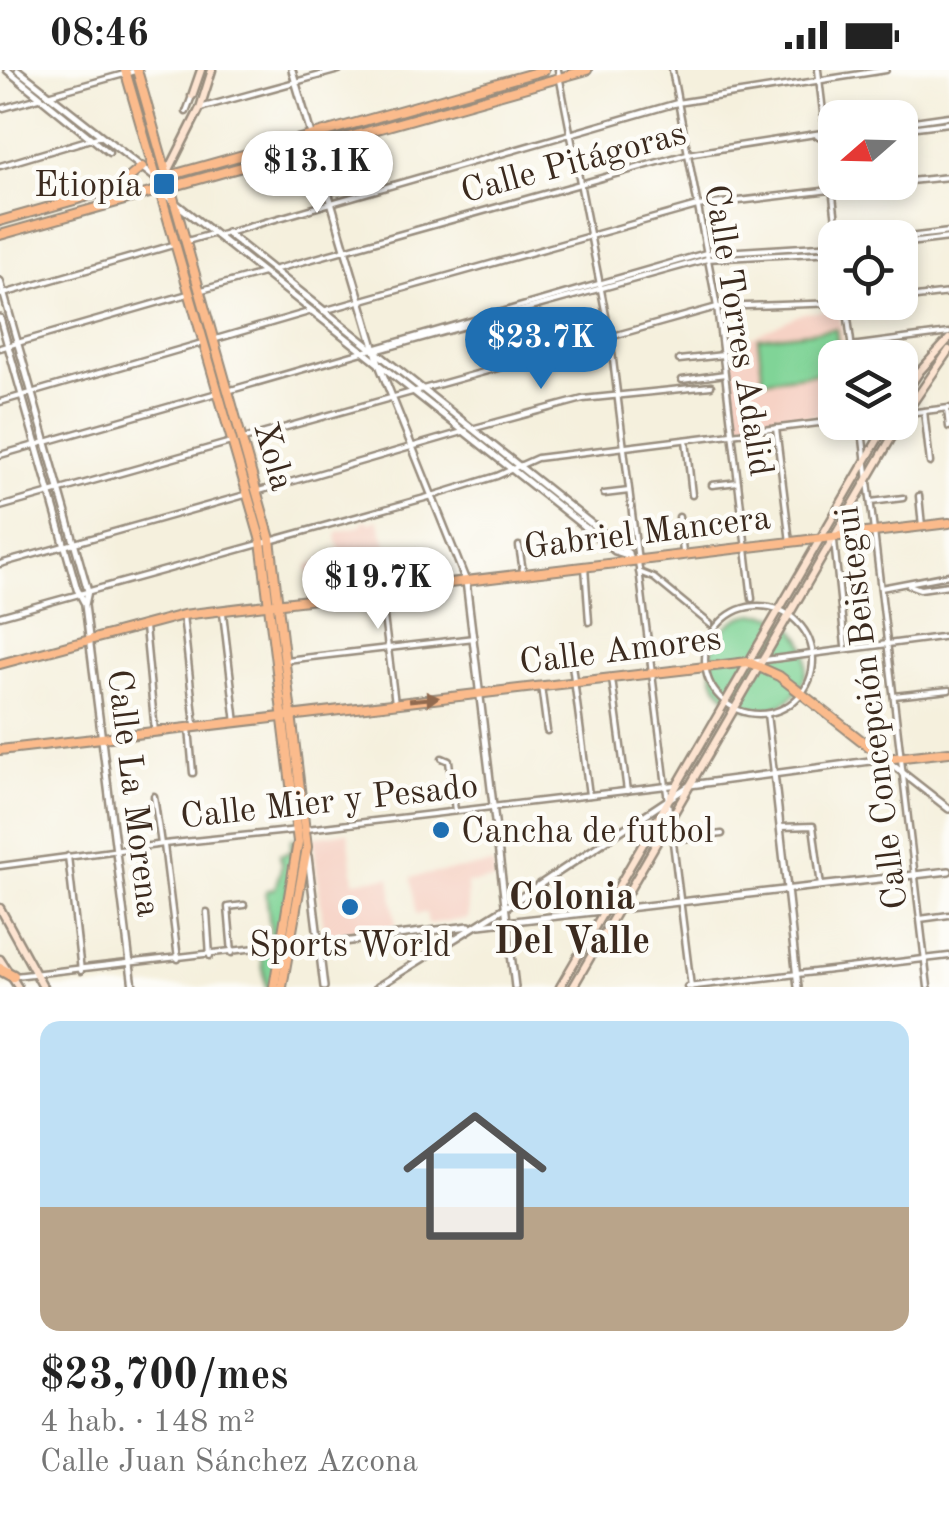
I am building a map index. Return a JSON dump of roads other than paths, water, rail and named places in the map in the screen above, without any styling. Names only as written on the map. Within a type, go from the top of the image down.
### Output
[{"type":"highway","points":[[0,969],[13,984]]},
{"type":"highway","points":[[0,979],[13,984]]},
{"type":"main road","name":"Xola","points":[[138,70],[161,178]]},
{"type":"main road","points":[[192,96],[201,70]]},
{"type":"main road","points":[[161,178],[200,108],[212,70]]},
{"type":"main road","points":[[0,235],[544,70]]},
{"type":"main road","points":[[161,178],[559,73],[587,70]]},
{"type":"main road","name":"Xola","points":[[125,72],[161,178],[266,540],[306,847]]},
{"type":"main road","points":[[0,221],[116,188],[142,168]]},
{"type":"main road","name":"Xola","points":[[164,188],[173,203],[180,243]]},
{"type":"main road","points":[[918,373],[949,336]]},
{"type":"main road","points":[[918,392],[949,350]]},
{"type":"main road","points":[[560,987],[878,440]]},
{"type":"main road","points":[[573,987],[889,440]]},
{"type":"main road","name":"Gabriel Mancera","points":[[0,664],[183,615],[949,523]]},
{"type":"main road","name":"Xola","points":[[274,604],[286,660],[288,717]]},
{"type":"main road","points":[[748,662],[760,663],[886,759],[949,752]]},
{"type":"main road","name":"Calle Amores","points":[[0,750],[748,662]]},
{"type":"main road","points":[[274,987],[301,830]]},
{"type":"main road","points":[[282,987],[306,847]]},
{"type":"main road","points":[[0,908],[44,987]]},
{"type":"main road","points":[[0,959],[13,984]]},
{"type":"street","points":[[7,70],[110,152]]},
{"type":"street","points":[[18,70],[142,168],[161,178]]},
{"type":"street","points":[[0,109],[138,70]]},
{"type":"street","points":[[292,70],[373,349],[466,581],[514,987]]},
{"type":"street","points":[[192,96],[200,108],[339,70]]},
{"type":"street","name":"Calle Torres Adalid","points":[[672,70],[717,307],[752,599]]},
{"type":"street","points":[[818,70],[821,100]]},
{"type":"street","points":[[2,295],[677,103],[886,70]]},
{"type":"street","points":[[559,73],[610,336],[690,987],[949,956]]},
{"type":"street","points":[[186,112],[192,96]]},
{"type":"street","points":[[918,123],[949,120]]},
{"type":"street","points":[[0,166],[102,136]]},
{"type":"street","name":"Calle Pitágoras","points":[[0,348],[687,154],[818,136]]},
{"type":"street","points":[[918,180],[949,176]]},
{"type":"street","points":[[323,310],[697,206],[818,192]]},
{"type":"street","points":[[173,203],[710,624]]},
{"type":"street","points":[[226,232],[620,545],[635,563]]},
{"type":"street","points":[[918,239],[949,235]]},
{"type":"street","points":[[0,455],[707,256],[818,249]]},
{"type":"street","name":"Calle La Morena","points":[[0,281],[88,591],[85,605],[133,987]]},
{"type":"street","points":[[918,297],[949,293]]},
{"type":"street","points":[[0,508],[717,307],[818,305]]},
{"type":"street","points":[[0,402],[314,310]]},
{"type":"street","name":"Calle La Morena","points":[[0,318],[64,546],[85,605]]},
{"type":"street","points":[[910,340],[949,336]]},
{"type":"street","points":[[679,360],[722,355]]},
{"type":"street","points":[[682,380],[725,374]]},
{"type":"street","points":[[0,564],[570,402],[710,386]]},
{"type":"street","points":[[918,412],[948,408],[949,427]]},
{"type":"street","points":[[924,411],[930,464]]},
{"type":"street","points":[[0,616],[432,496],[546,456],[818,423]]},
{"type":"street","points":[[776,428],[790,542]]},
{"type":"street","points":[[686,438],[692,495]]},
{"type":"street","name":"Calle Concepción Beistegui","points":[[863,440],[928,987]]},
{"type":"street","points":[[712,485],[738,482]]},
{"type":"street","points":[[604,494],[629,491]]},
{"type":"street","points":[[920,496],[922,526]]},
{"type":"street","points":[[871,502],[902,498]]},
{"type":"street","points":[[679,517],[684,556]]},
{"type":"street","points":[[834,537],[846,648]]},
{"type":"street","points":[[519,546],[523,574]]},
{"type":"street","points":[[584,567],[589,622]]},
{"type":"street","points":[[881,588],[949,576]]},
{"type":"street","points":[[909,585],[920,589],[949,585]]},
{"type":"street","points":[[374,592],[382,601],[394,702]]},
{"type":"street","points":[[745,608],[779,610],[790,615],[806,632],[813,653],[812,676],[802,694],[783,710],[768,714],[734,708],[725,702],[712,687],[706,668],[708,644],[721,621],[745,608]]},
{"type":"street","points":[[223,611],[236,722]]},
{"type":"street","points":[[183,615],[194,773]]},
{"type":"street","points":[[145,626],[156,732]]},
{"type":"street","name":"Calle Amores","points":[[760,663],[949,636]]},
{"type":"street","points":[[286,660],[474,638]]},
{"type":"street","points":[[570,649],[588,796]]},
{"type":"street","points":[[612,678],[626,791]]},
{"type":"street","points":[[541,686],[548,731]]},
{"type":"street","points":[[894,696],[949,690]]},
{"type":"street","points":[[768,714],[798,987]]},
{"type":"street","points":[[442,758],[448,761],[454,811]]},
{"type":"street","points":[[378,987],[690,785],[886,759],[949,809]]},
{"type":"street","name":"Calle Mier y Pesado","points":[[0,866],[665,787],[680,782]]},
{"type":"street","points":[[154,796],[178,960]]},
{"type":"street","points":[[780,827],[814,826],[821,886]]},
{"type":"street","points":[[673,840],[722,834]]},
{"type":"street","name":"Xola","points":[[306,847],[324,987]]},
{"type":"street","points":[[68,856],[82,971]]},
{"type":"street","points":[[318,945],[949,871]]},
{"type":"street","points":[[232,953],[228,907],[244,905]]},
{"type":"street","points":[[207,912],[210,956]]},
{"type":"street","points":[[920,919],[949,916]]},
{"type":"street","points":[[444,928],[449,940]]},
{"type":"street","points":[[13,984],[37,976],[274,946]]},
{"type":"place","name":"Etiopía","points":[[164,184]]},
{"type":"place","name":"Cancha de futbol","points":[[441,830]]},
{"type":"place","name":"Sports World","points":[[350,907]]},
{"type":"district","name":"Colonia Del Valle","points":[[572,918]]}]
